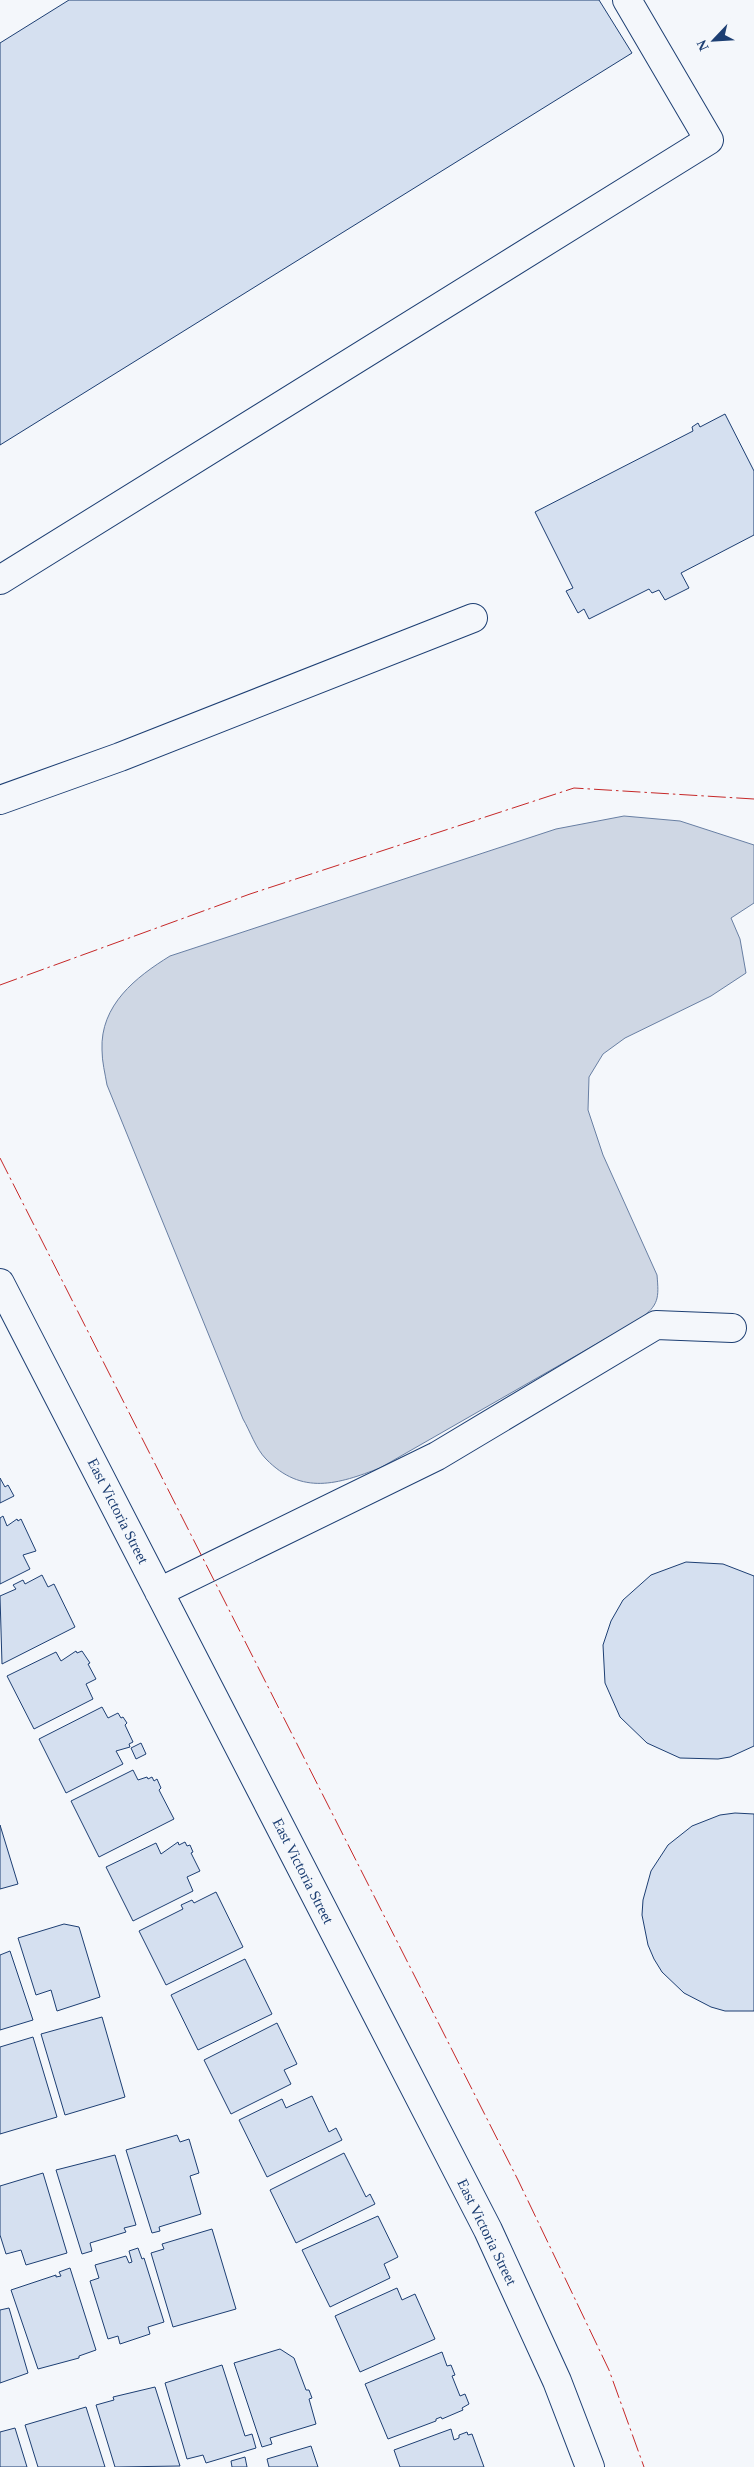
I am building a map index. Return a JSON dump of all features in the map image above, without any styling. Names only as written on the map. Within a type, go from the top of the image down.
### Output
[{"type":"street","points":[[0,580],[709,140],[627,0]]},
{"type":"street","points":[[0,800],[120,757],[473,618]]},
{"type":"street","name":"East Victoria Street","points":[[0,1283],[488,2230],[557,2381],[590,2467]]},
{"type":"street","points":[[159,1592],[437,1456],[656,1325],[732,1328]]},
{"type":"shaded area","points":[[624,816],[680,821],[754,845],[754,903],[731,918],[740,939],[746,973],[711,996],[625,1038],[603,1054],[589,1077],[588,1110],[603,1155],[657,1275],[658,1295],[654,1305],[640,1319],[380,1468],[350,1479],[335,1482],[307,1482],[293,1478],[280,1471],[262,1455],[243,1419],[107,1085],[102,1050],[103,1034],[107,1019],[122,994],[133,983],[170,956],[556,829]]},
{"type":"building","points":[[69,0],[599,0],[632,53],[0,445],[0,43]]},
{"type":"building","points":[[725,414],[754,471],[754,535],[681,573],[689,588],[665,600],[659,590],[652,593],[649,589],[589,619],[584,609],[578,613],[566,591],[573,588],[535,512],[693,431],[692,427],[698,423],[700,427]]},
{"type":"building","points":[[0,1478],[5,1487],[8,1485],[14,1496],[0,1503]]},
{"type":"building","points":[[3,1516],[7,1526],[17,1519],[18,1521],[21,1519],[36,1551],[23,1555],[30,1569],[0,1584],[0,1518]]},
{"type":"building","points":[[686,1562],[723,1564],[754,1576],[754,1746],[730,1757],[718,1759],[680,1758],[647,1743],[620,1717],[605,1683],[603,1645],[611,1621],[623,1600],[651,1575]]},
{"type":"building","points":[[42,1575],[48,1587],[54,1584],[75,1627],[2,1664],[0,1596],[16,1589],[13,1585],[23,1580],[25,1584]]},
{"type":"building","points":[[76,1651],[77,1653],[82,1651],[90,1663],[88,1664],[96,1679],[86,1684],[93,1699],[34,1729],[7,1676],[56,1652],[61,1661]]},
{"type":"building","points":[[102,1707],[108,1718],[118,1713],[121,1718],[123,1717],[133,1742],[129,1744],[130,1747],[116,1751],[123,1764],[66,1793],[39,1739]]},
{"type":"building","points":[[141,1743],[146,1754],[136,1759],[131,1748]]},
{"type":"building","points":[[133,1770],[138,1780],[147,1777],[148,1779],[152,1777],[154,1781],[157,1779],[161,1788],[159,1790],[174,1819],[99,1857],[71,1801]]},
{"type":"building","points":[[735,1813],[754,1814],[754,2011],[725,2011],[711,2007],[684,1993],[662,1972],[654,1959],[648,1945],[642,1915],[643,1900],[651,1871],[668,1845],[692,1826],[720,1815]]},
{"type":"building","points":[[0,1825],[18,1884],[0,1889]]},
{"type":"building","points":[[178,1842],[179,1845],[185,1842],[187,1846],[190,1845],[193,1852],[191,1853],[200,1871],[187,1877],[193,1891],[133,1921],[106,1867],[156,1843],[161,1854]]},
{"type":"building","points":[[216,1892],[243,1947],[166,1985],[139,1931],[183,1909],[181,1905],[192,1900],[194,1903]]},
{"type":"building","points":[[64,1924],[79,1927],[100,1997],[57,2011],[51,1990],[36,1995],[18,1938]]},
{"type":"building","points":[[10,1951],[33,2020],[0,2030],[0,1955]]},
{"type":"building","points":[[245,1959],[272,2014],[198,2050],[171,1995]]},
{"type":"building","points":[[102,2017],[125,2097],[65,2115],[41,2034]]},
{"type":"building","points":[[277,2023],[297,2064],[284,2070],[291,2084],[231,2114],[204,2060]]},
{"type":"building","points":[[33,2037],[57,2117],[0,2134],[0,2047]]},
{"type":"building","points":[[312,2096],[329,2132],[336,2128],[342,2140],[267,2177],[239,2120],[282,2099],[286,2108]]},
{"type":"building","points":[[177,2135],[180,2142],[189,2139],[199,2173],[190,2176],[201,2214],[159,2227],[160,2231],[152,2233],[126,2150]]},
{"type":"building","points":[[344,2153],[366,2197],[370,2194],[375,2204],[296,2243],[270,2190]]},
{"type":"building","points":[[115,2155],[136,2225],[124,2228],[126,2232],[90,2243],[92,2251],[82,2254],[56,2170]]},
{"type":"building","points":[[43,2173],[67,2253],[26,2265],[21,2250],[6,2254],[0,2235],[0,2186]]},
{"type":"building","points":[[378,2216],[398,2257],[384,2264],[390,2278],[330,2307],[302,2250]]},
{"type":"building","points":[[212,2229],[236,2309],[173,2327],[151,2253],[164,2249],[162,2244]]},
{"type":"building","points":[[138,2248],[142,2259],[144,2258],[164,2322],[148,2327],[150,2334],[120,2344],[118,2336],[108,2339],[90,2281],[99,2278],[95,2265],[126,2256],[129,2263],[132,2262],[129,2251]]},
{"type":"building","points":[[70,2268],[96,2350],[79,2356],[79,2358],[38,2369],[11,2290],[56,2275],[56,2277],[61,2276],[59,2272]]},
{"type":"building","points":[[397,2288],[402,2300],[415,2294],[435,2339],[360,2372],[335,2316]]},
{"type":"building","points":[[9,2308],[28,2373],[0,2383],[0,2310]]},
{"type":"building","points":[[280,2349],[294,2358],[306,2390],[309,2390],[312,2398],[309,2399],[316,2424],[270,2438],[272,2444],[262,2447],[234,2363]]},
{"type":"building","points":[[442,2352],[447,2366],[451,2365],[455,2375],[452,2376],[460,2396],[465,2394],[469,2404],[462,2408],[463,2410],[388,2439],[365,2384]]},
{"type":"building","points":[[222,2365],[245,2436],[252,2434],[256,2448],[206,2463],[203,2455],[187,2459],[165,2383]]},
{"type":"building","points":[[155,2387],[180,2466],[115,2467],[96,2405],[114,2400],[113,2397]]},
{"type":"building","points":[[86,2407],[105,2467],[38,2467],[25,2425]]},
{"type":"building","points":[[15,2428],[27,2467],[0,2467],[0,2432]]},
{"type":"building","points":[[451,2429],[454,2440],[459,2438],[459,2435],[467,2432],[468,2435],[472,2434],[484,2467],[400,2467],[394,2450]]},
{"type":"building","points":[[311,2446],[318,2467],[269,2467],[267,2459]]},
{"type":"building","points":[[245,2457],[247,2467],[232,2467],[231,2461]]},
{"type":"power","points":[[0,985],[250,894],[574,788],[754,799]]},
{"type":"power","points":[[0,1158],[518,2180],[609,2370],[644,2467]]}]
